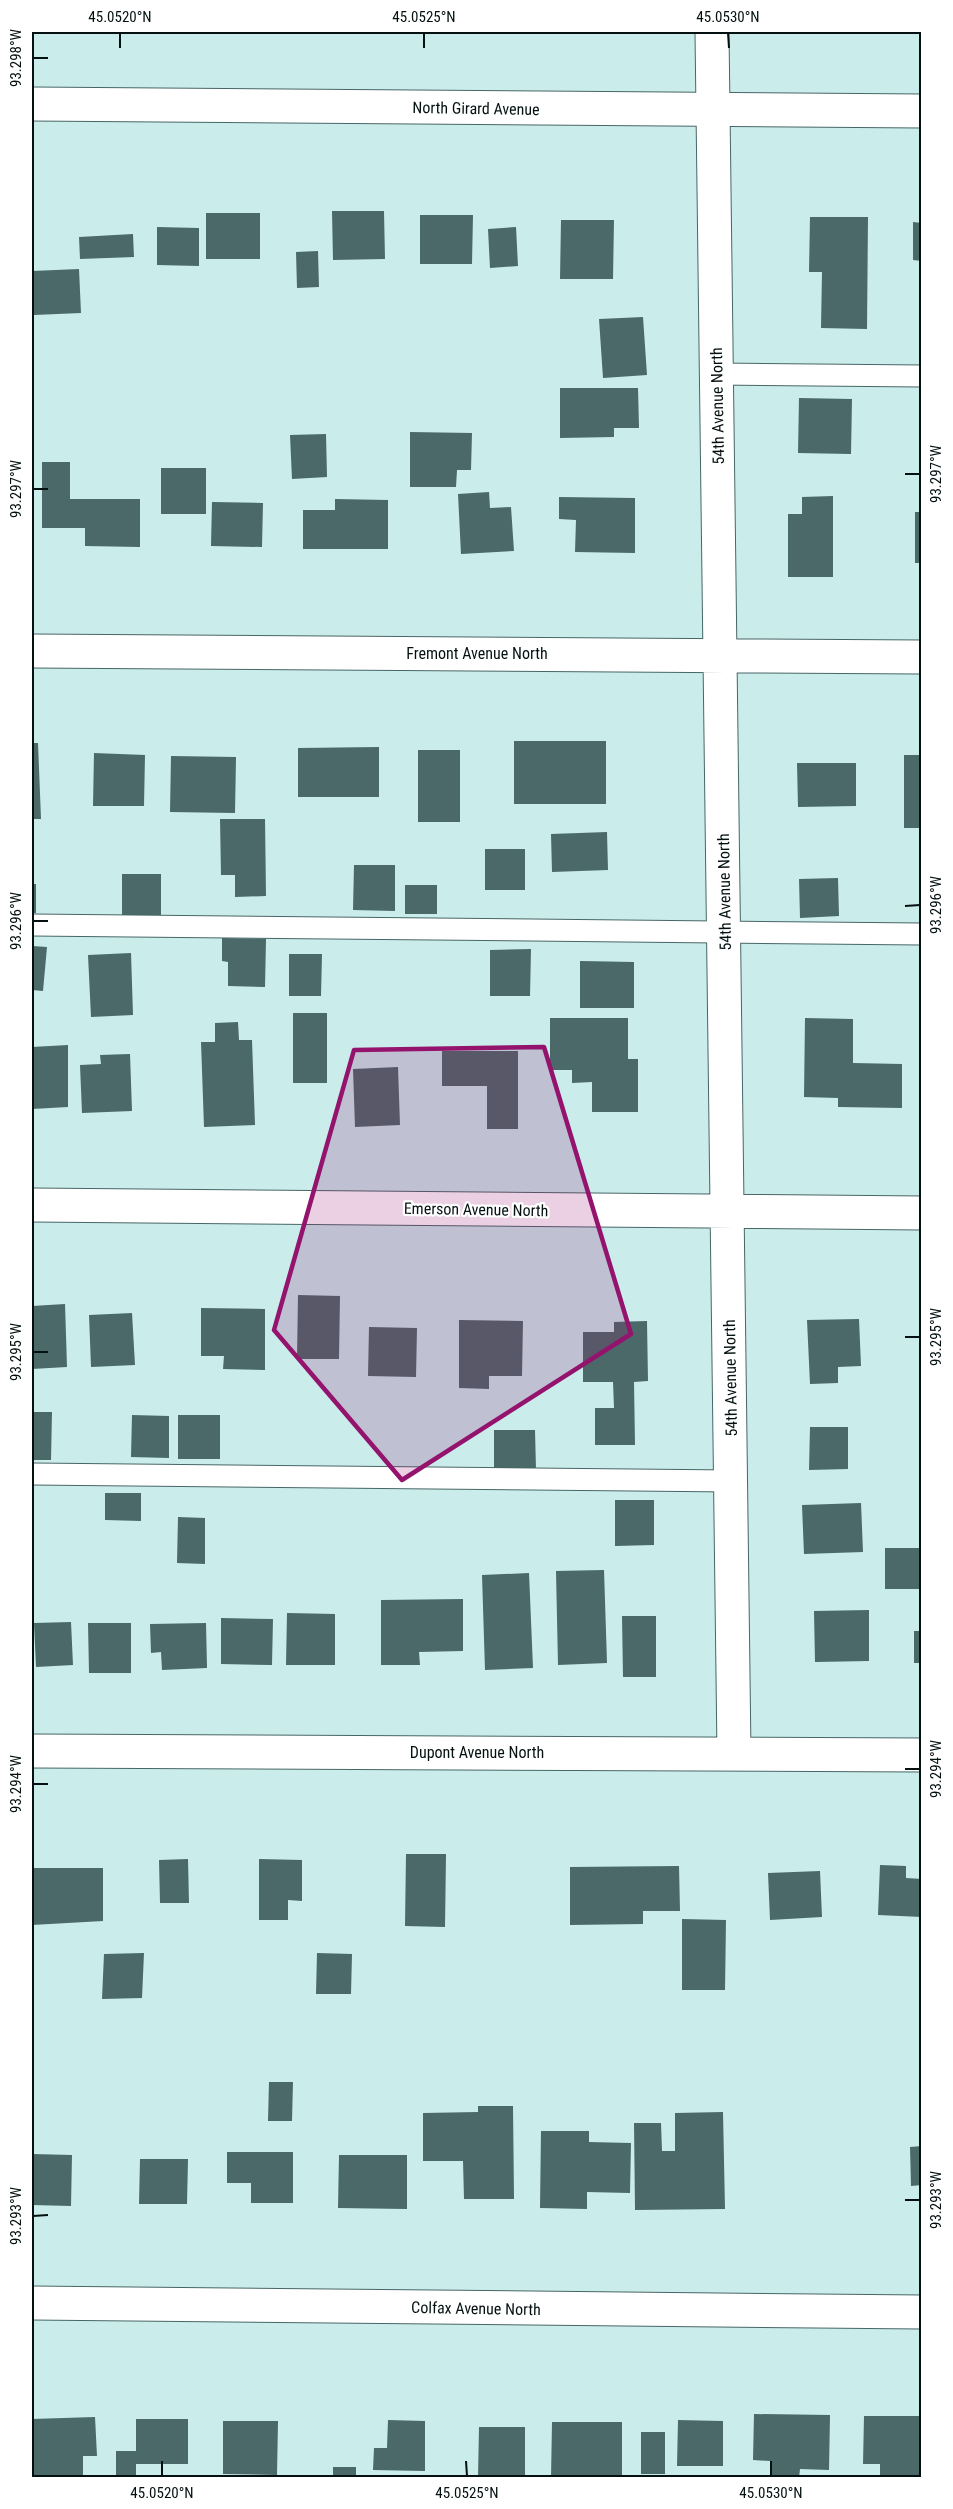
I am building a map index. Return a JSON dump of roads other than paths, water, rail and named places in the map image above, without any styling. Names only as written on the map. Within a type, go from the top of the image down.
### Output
[{"type":"street","name":"54th Avenue North","points":[[712,32],[734,1753]]},
{"type":"street","name":"North Girard Avenue","points":[[32,104],[921,111]]},
{"type":"street","name":"Fremont Avenue North","points":[[32,651],[921,657]]},
{"type":"street","name":"Emerson Avenue North","points":[[32,1205],[921,1213]]},
{"type":"street","name":"Dupont Avenue North","points":[[32,1751],[921,1755]]},
{"type":"street","name":"Colfax Avenue North","points":[[32,2304],[921,2312]]},
{"type":"lane","points":[[717,374],[921,376]]},
{"type":"lane","points":[[32,925],[921,934]]},
{"type":"lane","points":[[32,1474],[732,1480]]}]
